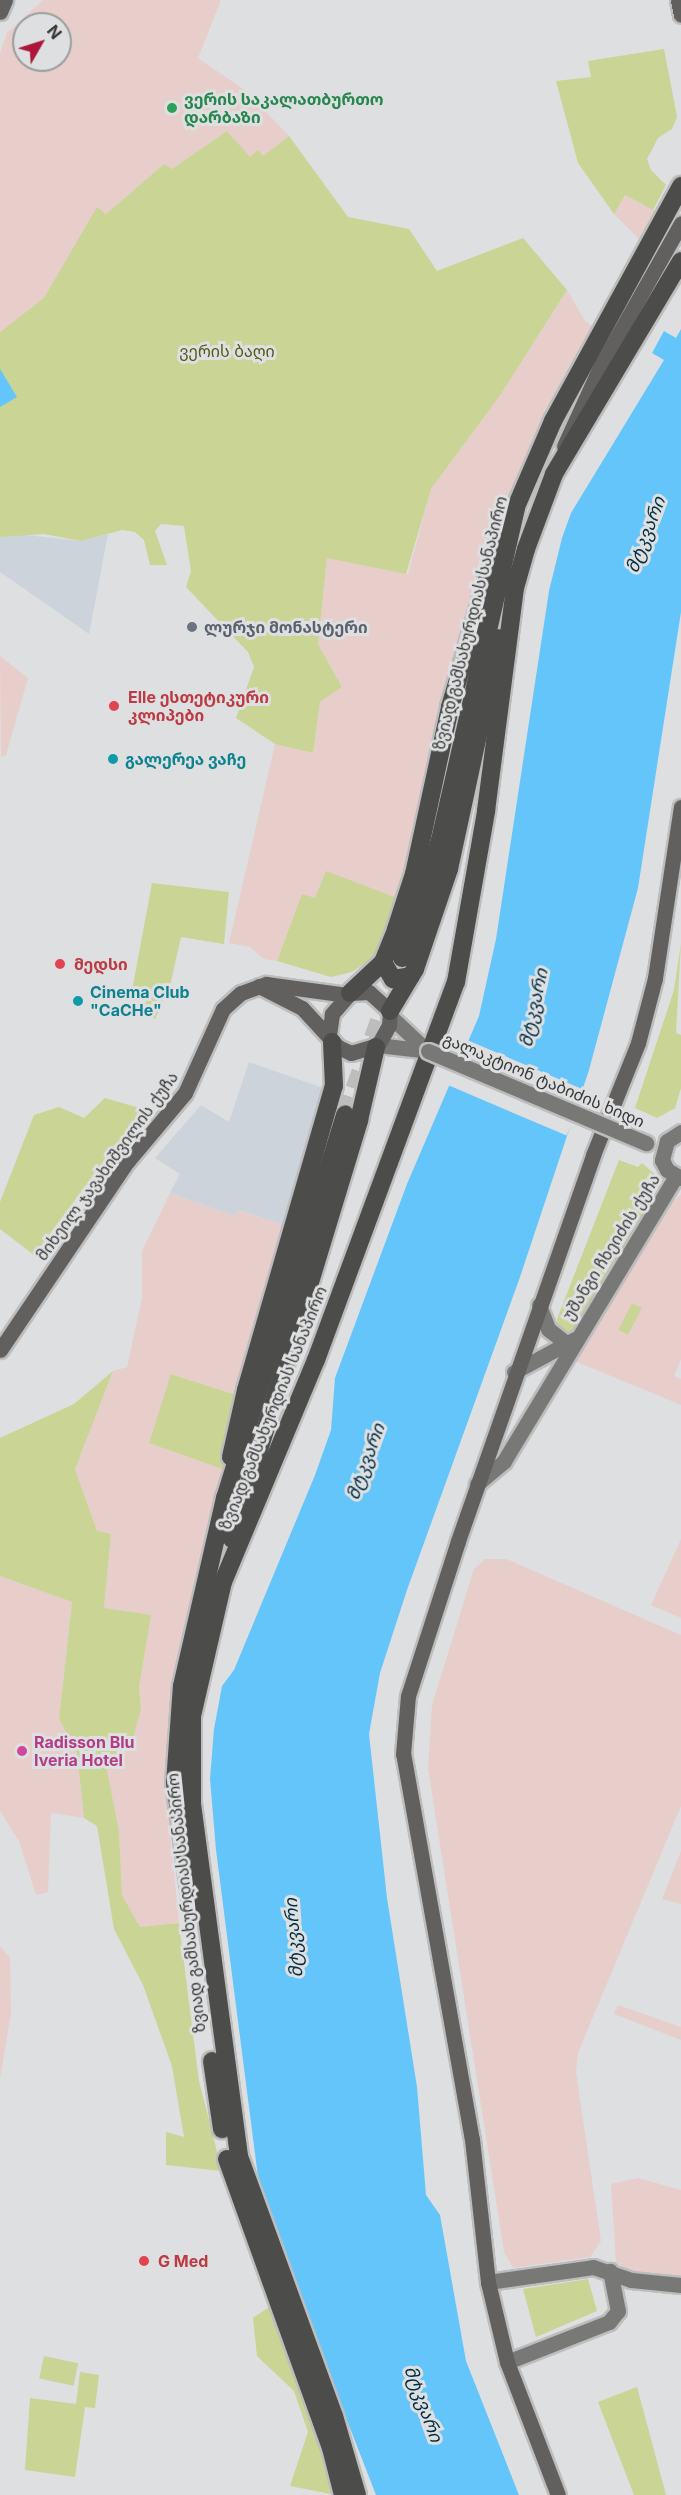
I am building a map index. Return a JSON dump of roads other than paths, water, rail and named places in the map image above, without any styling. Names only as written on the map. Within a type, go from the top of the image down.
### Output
[{"type":"highway","name":"ზვიად გამსახურდიას სანაპირო","points":[[402,958],[440,840],[516,507],[553,421],[681,186]]},
{"type":"highway","points":[[391,1014],[411,976],[449,869],[493,662],[515,588],[554,474],[681,261]]},
{"type":"highway","points":[[348,994],[382,962],[414,874],[450,707],[484,583],[516,507]]},
{"type":"highway","name":"ზვიად გამსახურდიას სანაპირო","points":[[357,2495],[334,2416],[251,2198],[232,2121],[190,1775],[197,1683],[223,1582],[316,1360],[420,1073],[440,1029],[467,934],[515,588]]},
{"type":"highway","points":[[382,962],[393,979],[411,976]]},
{"type":"highway","points":[[226,1495],[246,1390],[332,1096],[331,1038]]},
{"type":"highway","points":[[223,1582],[240,1508],[377,1046]]},
{"type":"highway","points":[[332,1096],[352,1091],[361,1104]]},
{"type":"highway","name":"ზვიად გამსახურდიას სანაპირო","points":[[343,2495],[328,2439],[228,2162],[178,1813],[175,1758],[181,1692],[226,1495],[345,1114]]},
{"type":"main road","points":[[0,12],[5,0]]},
{"type":"main road","points":[[678,0],[681,15]]},
{"type":"main road","points":[[554,474],[588,390],[681,223]]},
{"type":"main road","points":[[558,2495],[507,2362],[488,2282],[472,2140],[404,1754],[408,1696],[514,1372],[647,1015],[681,807]]},
{"type":"main road","points":[[256,986],[289,983],[348,994],[369,992],[391,1014],[405,1041]]},
{"type":"main road","points":[[256,986],[284,997],[351,1053],[377,1046],[391,1014]]},
{"type":"main road","name":"მიხეილ ჯავახიშვილის ქუჩა","points":[[1,1346],[128,1162],[185,1093],[219,1014],[256,986]]},
{"type":"main road","points":[[331,1038],[332,1014],[348,994]]},
{"type":"main road","name":"გალაკტიონ ტაბიძის ხიდი","points":[[377,1046],[405,1041],[647,1143]]},
{"type":"main road","points":[[647,1143],[667,1141],[681,1132]]},
{"type":"main road","points":[[662,1160],[667,1141]]},
{"type":"main road","points":[[647,1143],[678,1178]]},
{"type":"main road","name":"უშანგი ჩხეიძის ქუჩა","points":[[514,1372],[571,1341],[678,1178]]},
{"type":"main road","points":[[477,1484],[504,1461],[571,1341],[548,1329],[539,1305]]},
{"type":"main road","points":[[488,2282],[583,2267],[610,2271],[631,2280],[681,2285]]},
{"type":"main road","points":[[610,2271],[617,2306]]},
{"type":"main road","points":[[507,2362],[609,2322],[631,2280]]},
{"type":"water","name":"მტკვარი","points":[[681,329],[681,612],[638,888],[589,1070],[520,1277],[407,1590],[380,1673],[369,1734],[387,1898],[417,2087],[426,2195],[440,2215],[466,2361],[519,2495],[376,2495],[277,2240],[258,2177],[216,1850],[210,1779],[214,1729],[222,1686],[234,1670],[315,1475],[331,1430],[335,1378],[407,1184],[479,1016],[496,939],[549,591],[562,538],[571,513],[664,360],[652,353],[664,331],[676,338]]},
{"type":"water","points":[[0,369],[17,397],[0,407]]},
{"type":"tunnel","points":[[345,1114],[402,958]]},
{"type":"place","name":"ვერის საკალათბურთო დარბაზი","points":[[172,108]]},
{"type":"place","name":"ლურჯი მონასტერი","points":[[192,627]]},
{"type":"place","name":"Elle ესთეტიკური კლიპები","points":[[114,706]]},
{"type":"place","name":"გალერეა ვაჩე","points":[[113,759]]},
{"type":"place","name":"მედსი","points":[[60,964]]},
{"type":"place","name":"Cinema Club \"CaCHe\"","points":[[78,1001]]},
{"type":"place","name":"Radisson Blu Iveria Hotel","points":[[22,1751]]},
{"type":"place","name":"G Med","points":[[144,2261]]},
{"type":"park label","name":"ვერის ბაღი","points":[[227,351]]}]
